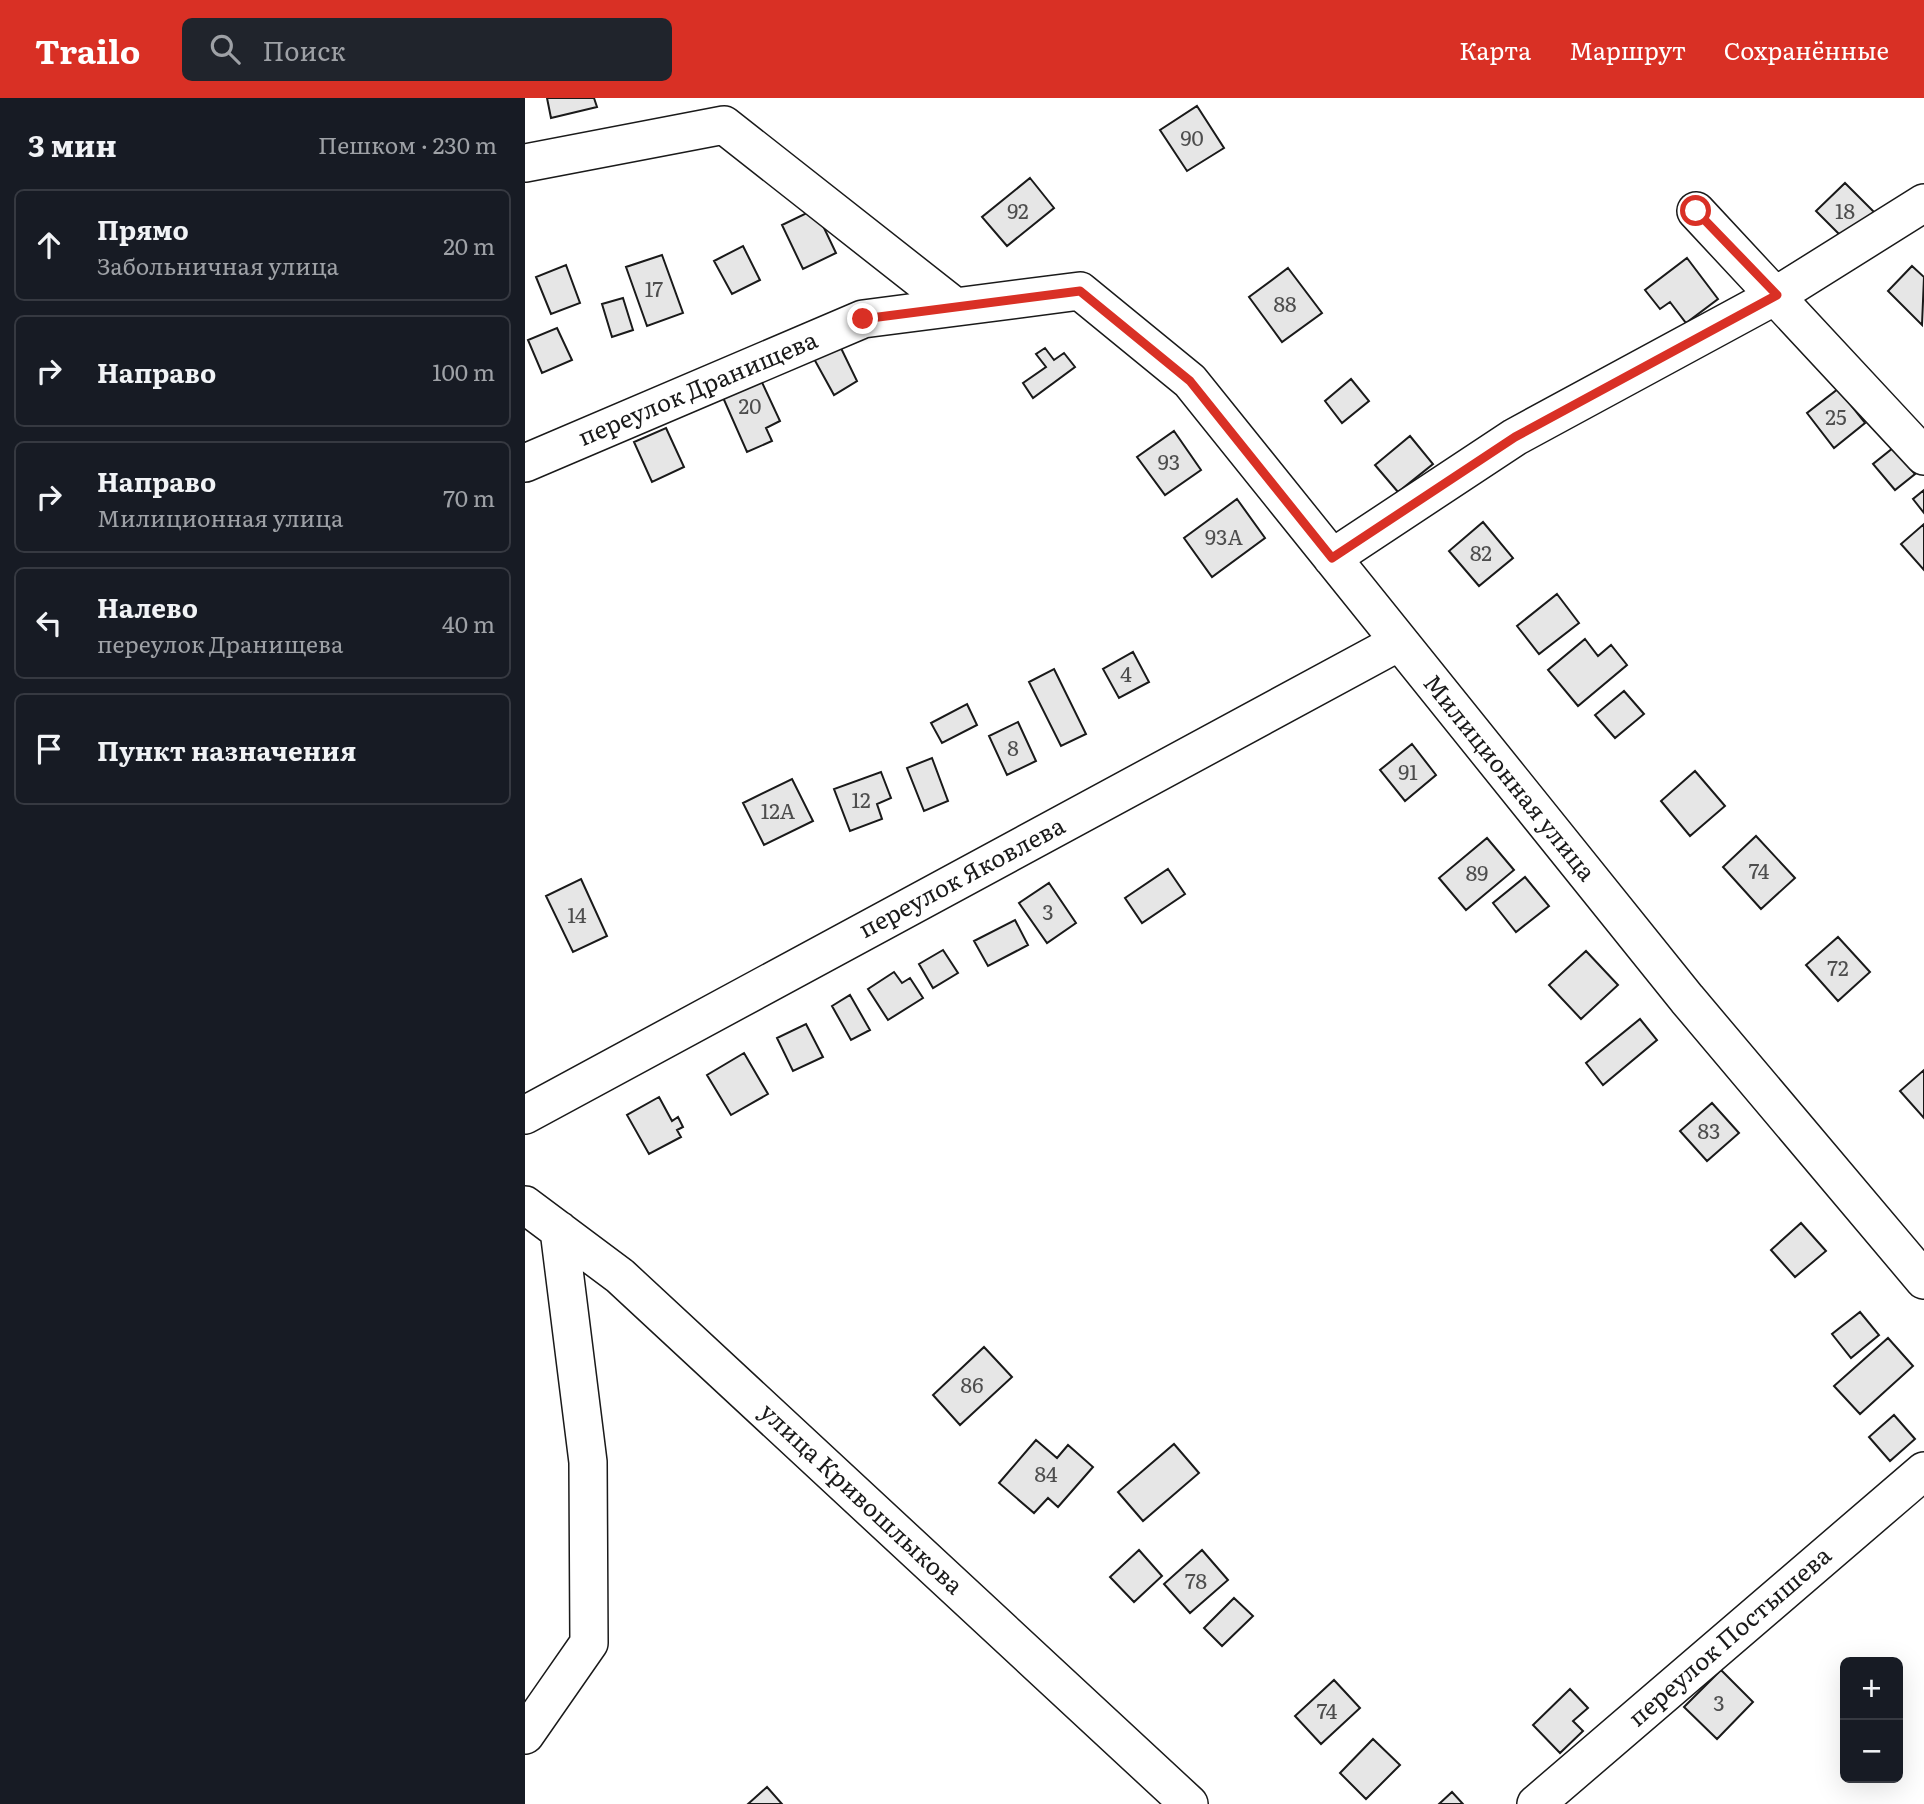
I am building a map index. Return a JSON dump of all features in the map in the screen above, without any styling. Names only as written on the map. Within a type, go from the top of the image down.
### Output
[{"type":"street","points":[[525,163],[724,125],[954,306]]},
{"type":"street","points":[[1332,558],[1515,437],[1777,295],[1924,203]]},
{"type":"street","points":[[1696,211],[1924,456]]},
{"type":"street","name":"переулок Дранищева","points":[[525,463],[863,319],[1080,291]]},
{"type":"street","name":"Милиционная улица","points":[[1080,291],[1190,381],[1687,999],[1924,1280]]},
{"type":"street","name":"переулок Яковлева","points":[[525,1115],[1399,642]]},
{"type":"street","name":"улица Кривошлыкова","points":[[525,1205],[620,1276],[1189,1804]]},
{"type":"street","points":[[525,1735],[589,1643],[588,1462],[559,1230]]},
{"type":"street","name":"переулок Постышева","points":[[1536,1804],[1924,1471]]},
{"type":"building","points":[[547,98],[594,98],[597,107],[551,118]]},
{"type":"building","points":[[1197,106],[1224,148],[1187,171],[1160,130]]},
{"type":"building","points":[[1030,178],[1054,208],[1007,246],[982,217]]},
{"type":"building","points":[[1845,183],[1874,212],[1845,240],[1816,211]]},
{"type":"building","points":[[815,209],[836,253],[803,269],[782,225]]},
{"type":"building","points":[[743,246],[760,280],[732,294],[714,261]]},
{"type":"building","points":[[662,255],[683,313],[647,326],[626,267]]},
{"type":"building","points":[[1687,258],[1718,299],[1686,323],[1670,302],[1660,309],[1645,290]]},
{"type":"building","points":[[566,265],[580,303],[551,314],[536,277]]},
{"type":"building","points":[[1912,266],[1924,277],[1922,325],[1888,291]]},
{"type":"building","points":[[1288,268],[1322,313],[1282,342],[1249,297]]},
{"type":"building","points":[[623,298],[633,330],[612,337],[602,304]]},
{"type":"building","points":[[557,328],[572,360],[542,373],[528,340]]},
{"type":"building","points":[[839,344],[857,381],[834,395],[813,357]]},
{"type":"building","points":[[1045,348],[1054,360],[1064,353],[1075,367],[1033,398],[1023,383],[1046,367],[1036,354]]},
{"type":"building","points":[[759,376],[780,421],[766,428],[772,441],[747,452],[721,393]]},
{"type":"building","points":[[1351,379],[1369,401],[1342,423],[1325,401]]},
{"type":"building","points":[[1838,389],[1865,423],[1834,448],[1807,413]]},
{"type":"building","points":[[666,428],[684,467],[652,482],[634,442]]},
{"type":"building","points":[[1174,431],[1201,470],[1165,495],[1137,457]]},
{"type":"building","points":[[1410,436],[1433,464],[1398,492],[1375,465]]},
{"type":"building","points":[[1893,448],[1915,474],[1895,490],[1873,464]]},
{"type":"building","points":[[1924,490],[1924,513],[1913,499]]},
{"type":"building","points":[[1237,499],[1265,538],[1212,577],[1184,538]]},
{"type":"building","points":[[1483,522],[1513,558],[1479,586],[1449,551]]},
{"type":"building","points":[[1924,524],[1924,570],[1901,544]]},
{"type":"building","points":[[1557,594],[1579,623],[1539,654],[1517,626]]},
{"type":"building","points":[[1585,639],[1598,656],[1611,645],[1627,665],[1578,706],[1548,670]]},
{"type":"building","points":[[1133,652],[1149,682],[1119,698],[1103,669]]},
{"type":"building","points":[[1054,669],[1086,734],[1061,746],[1029,682]]},
{"type":"building","points":[[1624,691],[1644,714],[1615,738],[1595,715]]},
{"type":"building","points":[[967,704],[977,725],[942,743],[931,723]]},
{"type":"building","points":[[1018,722],[1036,761],[1007,775],[989,736]]},
{"type":"building","points":[[1412,744],[1436,775],[1405,801],[1380,770]]},
{"type":"building","points":[[932,758],[948,801],[924,811],[907,768]]},
{"type":"building","points":[[1695,771],[1725,806],[1690,836],[1661,801]]},
{"type":"building","points":[[881,772],[891,798],[877,804],[882,819],[850,831],[834,789]]},
{"type":"building","points":[[792,779],[813,821],[764,845],[743,803]]},
{"type":"building","points":[[1756,836],[1795,878],[1761,909],[1723,867]]},
{"type":"building","points":[[1487,838],[1514,870],[1466,910],[1439,878]]},
{"type":"building","points":[[1168,869],[1185,894],[1142,923],[1125,898]]},
{"type":"building","points":[[1525,877],[1549,906],[1516,932],[1493,903]]},
{"type":"building","points":[[581,879],[607,936],[573,952],[546,896]]},
{"type":"building","points":[[1049,883],[1076,923],[1047,943],[1019,903]]},
{"type":"building","points":[[1015,920],[1028,945],[988,966],[974,941]]},
{"type":"building","points":[[1838,937],[1870,972],[1838,1001],[1806,965]]},
{"type":"building","points":[[943,950],[958,973],[933,988],[919,964]]},
{"type":"building","points":[[1586,951],[1618,985],[1581,1019],[1549,985]]},
{"type":"building","points":[[894,972],[902,983],[910,978],[923,998],[888,1020],[868,989]]},
{"type":"building","points":[[850,995],[870,1030],[851,1040],[832,1006]]},
{"type":"building","points":[[1640,1019],[1657,1040],[1603,1085],[1586,1063]]},
{"type":"building","points":[[806,1024],[823,1057],[793,1071],[777,1038]]},
{"type":"building","points":[[744,1053],[768,1094],[731,1115],[707,1075]]},
{"type":"building","points":[[1924,1070],[1924,1118],[1900,1091]]},
{"type":"building","points":[[659,1097],[672,1121],[678,1117],[683,1127],[677,1130],[681,1137],[649,1154],[627,1115]]},
{"type":"building","points":[[1712,1103],[1739,1133],[1707,1161],[1680,1131]]},
{"type":"building","points":[[1801,1223],[1826,1251],[1795,1277],[1771,1250]]},
{"type":"building","points":[[1860,1312],[1879,1335],[1851,1358],[1832,1334]]},
{"type":"building","points":[[1888,1338],[1913,1366],[1860,1414],[1834,1386]]},
{"type":"building","points":[[984,1347],[1012,1377],[960,1425],[933,1395]]},
{"type":"building","points":[[1894,1415],[1915,1439],[1890,1461],[1869,1437]]},
{"type":"building","points":[[1036,1440],[1057,1458],[1068,1445],[1093,1467],[1058,1507],[1048,1498],[1034,1513],[999,1483]]},
{"type":"building","points":[[1174,1444],[1199,1473],[1143,1521],[1118,1492]]},
{"type":"building","points":[[1139,1550],[1162,1576],[1134,1602],[1110,1577]]},
{"type":"building","points":[[1202,1550],[1228,1580],[1190,1613],[1164,1584]]},
{"type":"building","points":[[1234,1598],[1253,1616],[1222,1646],[1204,1628]]},
{"type":"building","points":[[1721,1670],[1753,1702],[1717,1739],[1684,1707]]},
{"type":"building","points":[[1334,1680],[1360,1708],[1321,1744],[1295,1716]]},
{"type":"building","points":[[1570,1689],[1588,1708],[1573,1721],[1583,1731],[1560,1753],[1533,1725]]},
{"type":"building","points":[[1373,1739],[1400,1765],[1366,1799],[1340,1773]]},
{"type":"building","points":[[767,1787],[782,1804],[748,1804]]},
{"type":"building","points":[[1452,1792],[1463,1804],[1439,1804]]},
{"type":"route","points":[[863,319],[1080,291],[1190,381],[1332,558],[1515,437],[1777,295],[1696,211]]}]
